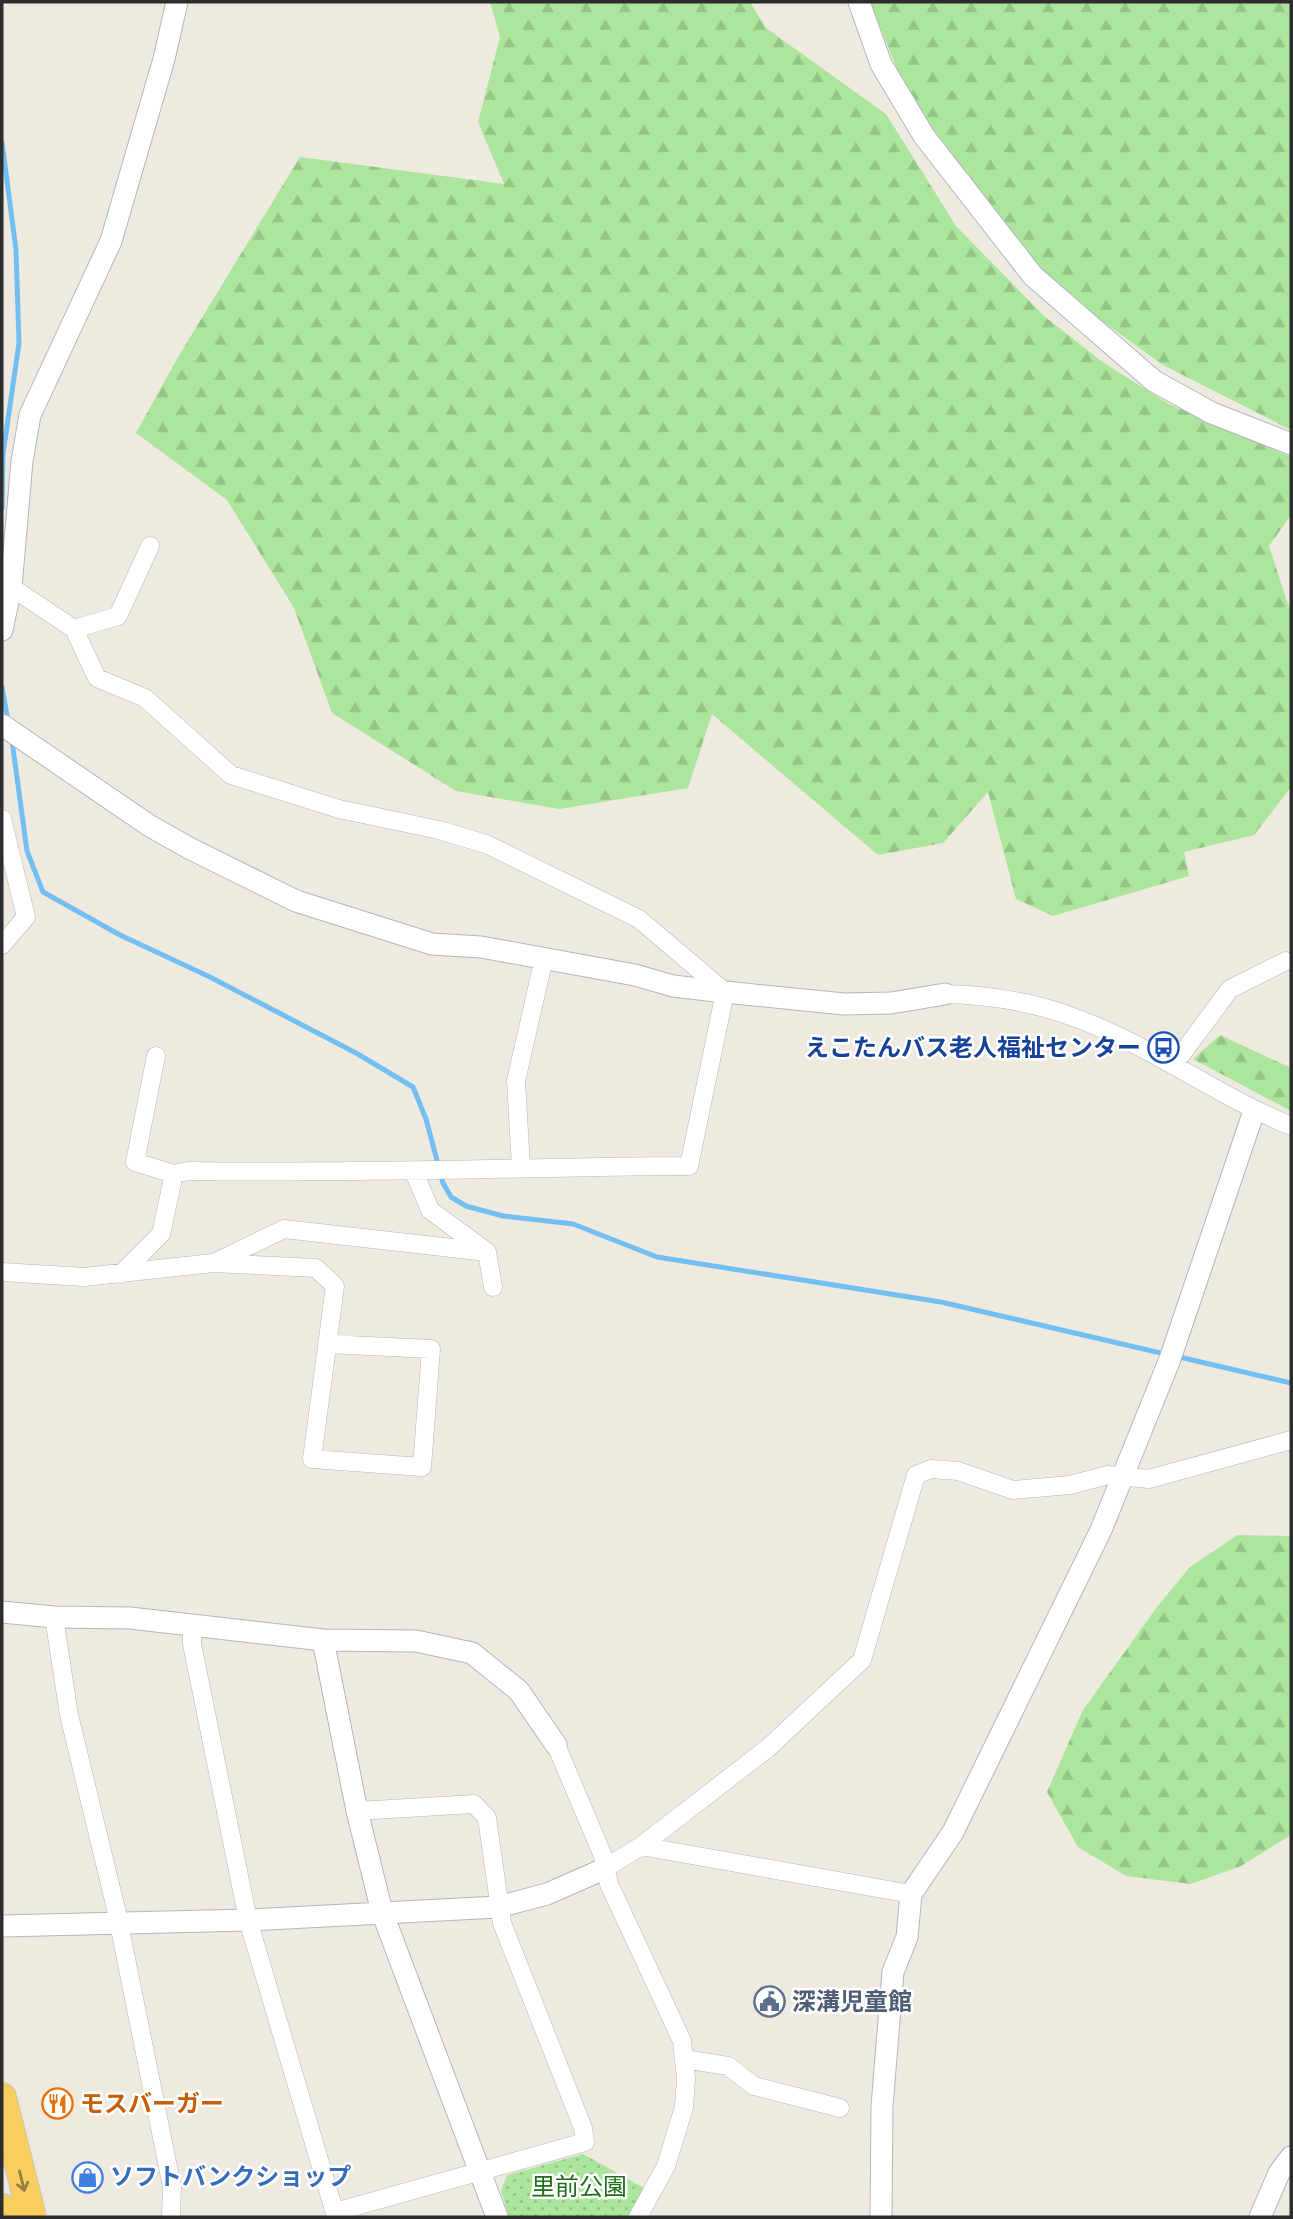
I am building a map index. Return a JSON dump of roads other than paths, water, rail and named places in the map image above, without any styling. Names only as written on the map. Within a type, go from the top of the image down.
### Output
[{"type":"highway","points":[[2,2097],[32,2217]]},
{"type":"highway","points":[[2,2208],[4,2217]]},
{"type":"street","points":[[2,630],[6,581],[30,415],[111,242],[164,59],[177,2]]},
{"type":"street","points":[[859,2],[881,64],[924,136],[1033,276],[1154,381],[1212,413],[1291,444]]},
{"type":"street","points":[[74,629],[118,616],[150,546]]},
{"type":"street","points":[[6,581],[74,629],[97,678],[145,698],[231,775],[339,809],[439,830],[486,844],[639,919],[724,992]]},
{"type":"street","points":[[2,725],[150,826],[296,901],[432,944],[481,947],[635,975],[673,986],[845,1004],[891,1003],[945,994],[1008,999],[1081,1020],[1167,1062],[1254,1111],[1291,1126]]},
{"type":"street","points":[[2,819],[26,917],[2,945]]},
{"type":"street","points":[[521,1167],[516,1081],[544,958]]},
{"type":"street","points":[[1167,1062],[1181,1055],[1230,989],[1286,961]]},
{"type":"street","points":[[156,1056],[135,1162],[174,1174],[188,1171],[272,1170],[366,1174],[521,1167],[689,1166],[724,992]]},
{"type":"street","points":[[881,2217],[882,2106],[893,1972],[907,1937],[911,1894],[953,1832],[1101,1530],[1172,1352],[1254,1111]]},
{"type":"street","points":[[414,1172],[430,1210],[487,1252],[493,1287]]},
{"type":"street","points":[[121,1274],[161,1234],[174,1174]]},
{"type":"street","points":[[214,1263],[284,1229],[487,1252]]},
{"type":"street","points":[[2,1272],[84,1277],[214,1263],[316,1268],[335,1286],[327,1344],[312,1458],[422,1466],[431,1349],[327,1344]]},
{"type":"street","points":[[2,1926],[248,1920],[498,1907],[547,1894],[604,1869],[641,1846],[768,1748],[862,1660],[916,1475],[931,1469],[958,1471],[1013,1490],[1070,1485],[1108,1475],[1149,1479],[1291,1440]]},
{"type":"street","points":[[2,1612],[54,1617],[130,1618],[323,1640],[416,1641],[472,1653],[519,1690],[555,1745],[603,1856],[604,1869],[682,2041],[684,2107],[666,2166],[638,2217]]},
{"type":"street","points":[[54,1617],[69,1714],[119,1923],[172,2187],[171,2217]]},
{"type":"street","points":[[192,1626],[192,1644],[248,1920],[335,2215],[585,2142],[583,2128],[498,1907],[487,1818],[474,1804],[357,1811]]},
{"type":"street","points":[[323,1640],[357,1811],[382,1912],[497,2217]]},
{"type":"street","points":[[641,1846],[911,1894]]},
{"type":"street","points":[[684,2059],[728,2066],[754,2085],[840,2108]]},
{"type":"street","points":[[1260,2217],[1279,2173],[1291,2157]]},
{"type":"waterway","points":[[2,142],[16,250],[19,343],[3,454],[2,509]]},
{"type":"waterway","points":[[2,687],[8,721]]},
{"type":"waterway","points":[[12,741],[27,851],[43,892],[120,935],[210,977],[356,1053],[413,1087],[426,1119],[443,1183],[451,1197],[466,1206],[503,1216],[573,1224],[657,1257],[941,1302],[1165,1354]]},
{"type":"waterway","points":[[1175,1356],[1291,1383]]},
{"type":"place","name":"えこたんバス老人福祉センター","points":[[1164,1048]]},
{"type":"place","name":"深溝児童館","points":[[769,2002]]},
{"type":"place","name":"モスバーガー","points":[[57,2104]]},
{"type":"place","name":"ソフトバンクショップ","points":[[87,2177]]},
{"type":"park label","name":"里前公園","points":[[579,2187]]}]
